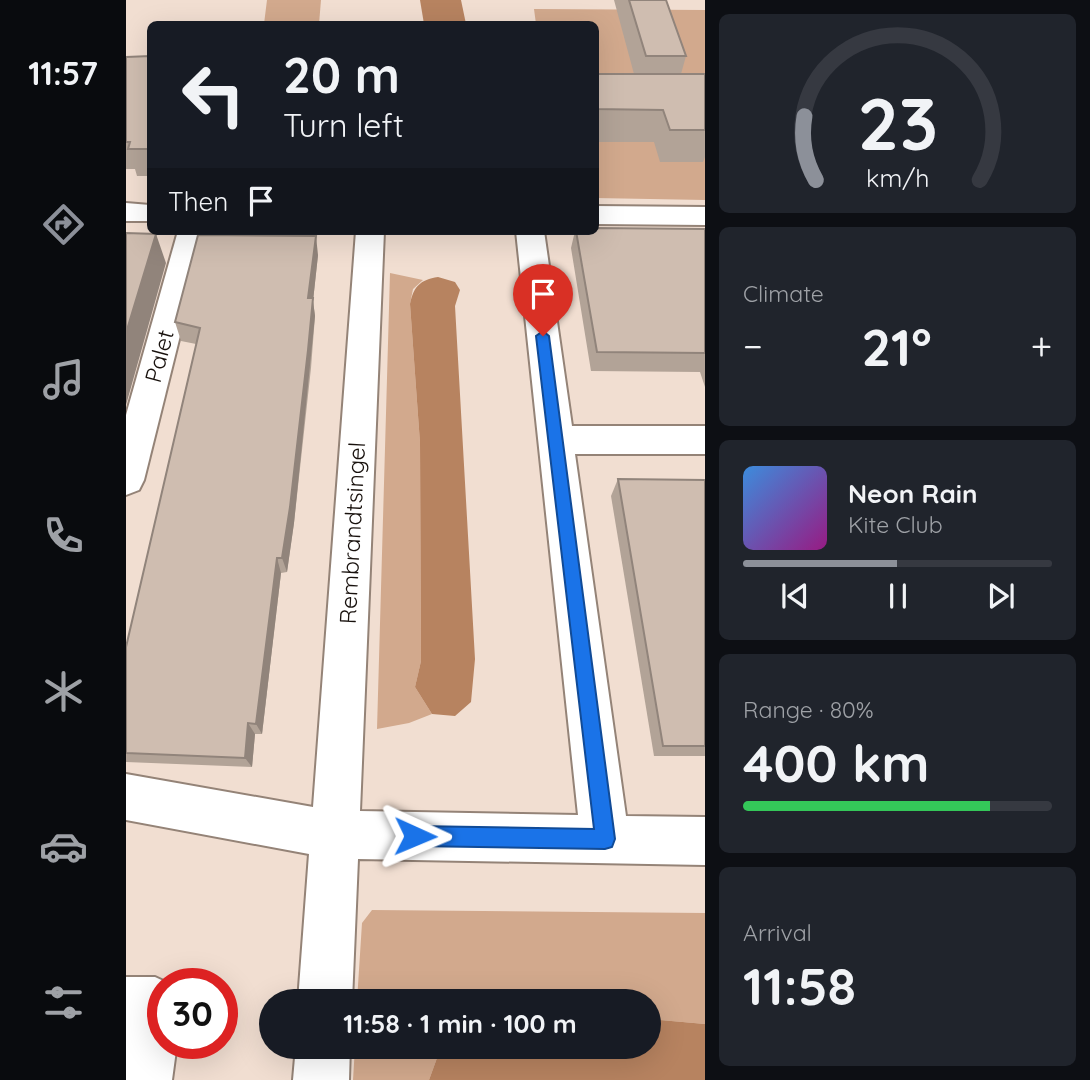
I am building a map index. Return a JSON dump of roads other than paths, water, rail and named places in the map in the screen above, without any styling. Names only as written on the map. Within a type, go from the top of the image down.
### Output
[{"type":"street","points":[[126,212],[147,212]]},
{"type":"street","points":[[599,215],[705,216]]},
{"type":"street","name":"Palet","points":[[126,480],[191,235]]},
{"type":"street","name":"Rembrandtsingel","points":[[326,989],[370,235]]},
{"type":"street","points":[[530,235],[605,839]]},
{"type":"street","points":[[556,440],[705,440]]},
{"type":"street","points":[[126,797],[334,835],[705,841]]},
{"type":"street","points":[[126,1004],[155,1004],[144,1080]]},
{"type":"street","points":[[321,1080],[322,1059]]}]
